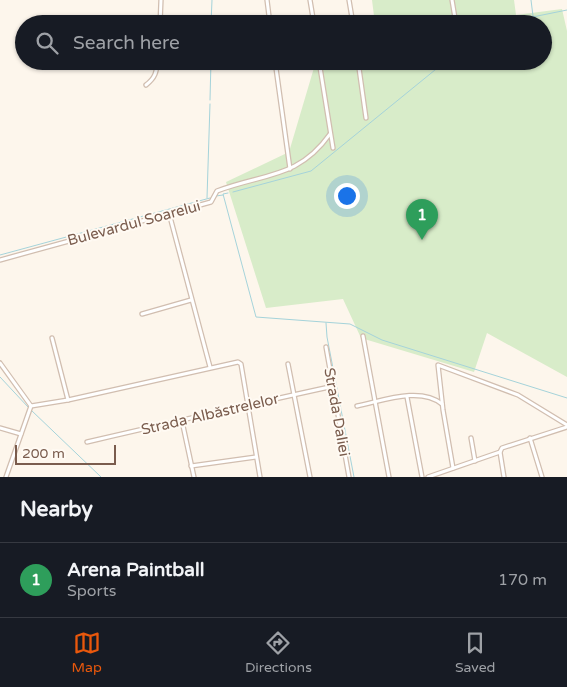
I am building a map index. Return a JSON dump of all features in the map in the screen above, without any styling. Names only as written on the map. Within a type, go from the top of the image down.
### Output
[{"type":"street","points":[[160,15],[161,0]]},
{"type":"street","points":[[267,0],[269,15]]},
{"type":"street","points":[[310,0],[312,15]]},
{"type":"street","points":[[349,0],[352,15]]},
{"type":"street","points":[[452,0],[454,15]]},
{"type":"street","points":[[146,84],[153,80],[157,70]]},
{"type":"street","points":[[276,70],[290,170],[316,151],[330,134]]},
{"type":"street","points":[[320,70],[333,148]]},
{"type":"street","points":[[359,70],[366,118]]},
{"type":"street","name":"Bulevardul Soarelui","points":[[0,260],[211,202],[214,194],[225,188],[290,170]]},
{"type":"street","points":[[169,213],[210,367]]},
{"type":"street","points":[[142,314],[192,300]]},
{"type":"street","points":[[363,336],[389,477]]},
{"type":"street","points":[[52,338],[68,400]]},
{"type":"street","name":"Strada Daliei","points":[[326,346],[349,477]]},
{"type":"street","points":[[0,363],[31,406]]},
{"type":"street","points":[[31,406],[68,400],[210,367],[240,363],[260,477]]},
{"type":"street","points":[[288,364],[310,477]]},
{"type":"street","points":[[453,468],[442,404],[438,365],[518,395],[567,426]]},
{"type":"street","name":"Strada Albăstrelelor","points":[[87,442],[334,386]]},
{"type":"street","points":[[356,406],[407,397],[427,396],[442,404]]},
{"type":"street","points":[[407,397],[422,477]]},
{"type":"street","points":[[6,477],[31,406]]},
{"type":"street","points":[[182,421],[194,477]]},
{"type":"street","points":[[428,477],[500,452],[502,448],[567,426]]},
{"type":"street","points":[[0,428],[21,434]]},
{"type":"street","points":[[471,438],[475,461]]},
{"type":"street","points":[[530,438],[542,477]]},
{"type":"street","points":[[500,452],[504,477]]},
{"type":"street","points":[[191,466],[256,457]]},
{"type":"green space","points":[[372,0],[514,0],[516,15],[374,15]]},
{"type":"green space","points":[[562,9],[567,31],[567,377],[487,333],[474,372],[361,338],[343,299],[266,308],[226,182],[289,152],[313,70],[552,70],[552,15],[516,15]]},
{"type":"waterway","points":[[211,15],[212,0]]},
{"type":"waterway","points":[[531,0],[533,15]]},
{"type":"waterway","points":[[542,15],[567,10]]},
{"type":"waterway","points":[[210,100],[211,70]]},
{"type":"waterway","points":[[233,192],[311,171],[435,70]]},
{"type":"waterway","points":[[207,198],[210,104]]},
{"type":"waterway","points":[[228,193],[223,194],[256,317],[350,324],[382,340],[567,398]]},
{"type":"waterway","points":[[216,196],[223,195]]},
{"type":"waterway","points":[[0,255],[210,198]]},
{"type":"waterway","points":[[326,323],[327,337],[354,477]]},
{"type":"waterway","points":[[0,377],[28,407]]},
{"type":"waterway","points":[[31,410],[101,477]]},
{"type":"place","name":"Arena Paintball","points":[[422,240]]}]
